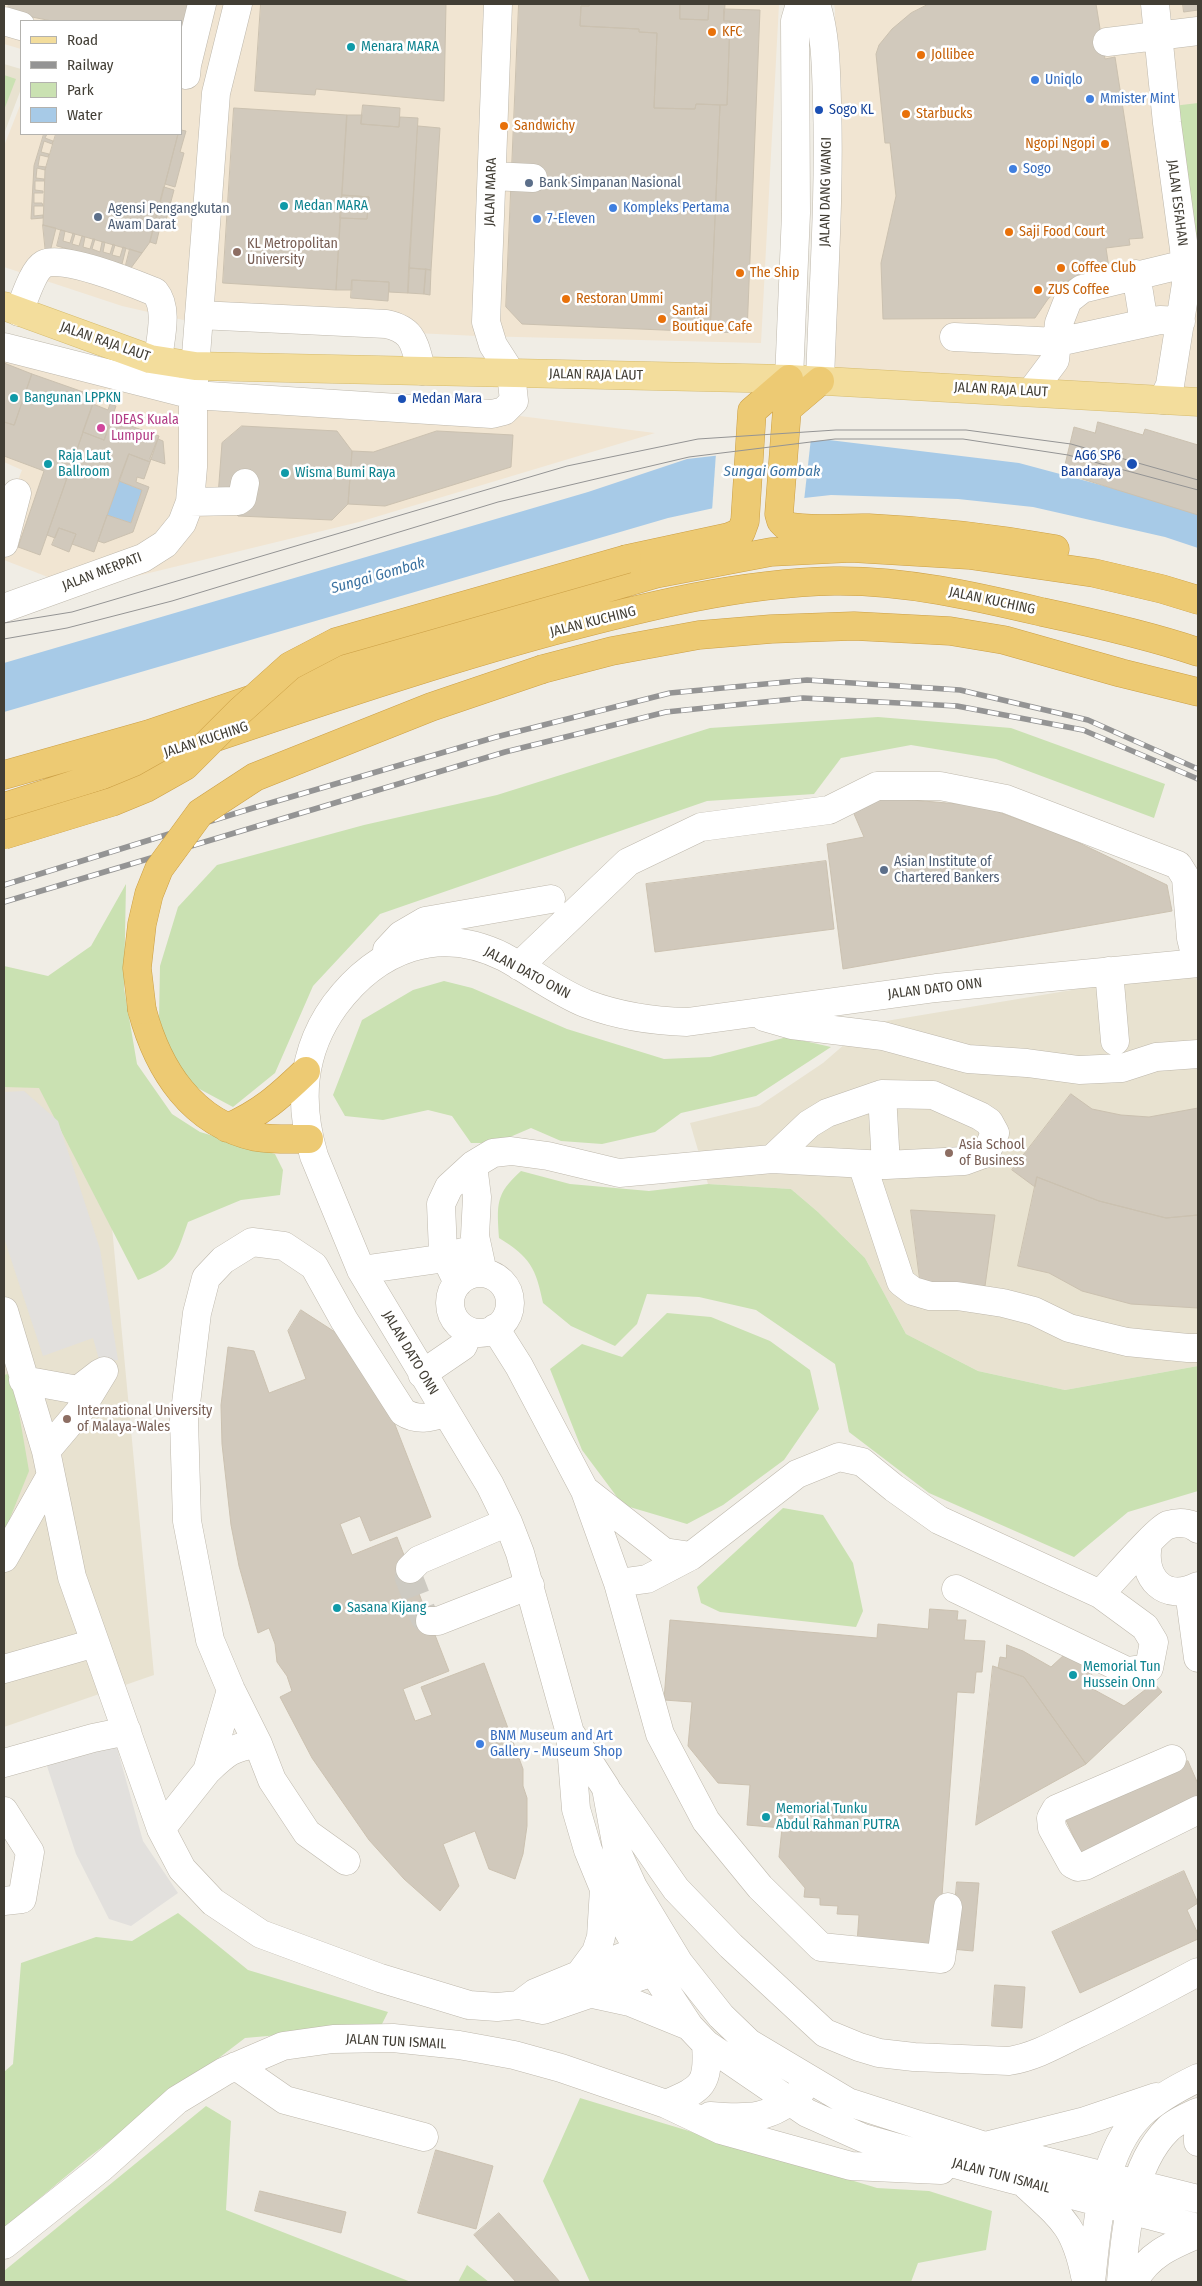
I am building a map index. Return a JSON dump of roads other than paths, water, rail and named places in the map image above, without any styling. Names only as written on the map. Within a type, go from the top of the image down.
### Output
[{"type":"highway","points":[[4,835],[112,802],[146,788],[185,766],[240,711],[290,666],[336,642],[627,559],[729,537],[741,532],[745,521],[752,411],[789,379]]},
{"type":"highway","points":[[820,381],[787,409],[779,514],[783,523],[792,527],[868,528],[997,539],[1099,557],[1162,576],[1198,593]]},
{"type":"highway","name":"JALAN KUCHING","points":[[4,775],[149,734],[353,666],[582,595],[655,574],[771,552],[851,548],[969,555],[1094,573],[1162,589],[1198,600]]},
{"type":"highway","name":"JALAN KUCHING","points":[[4,807],[473,653],[604,618],[725,592],[779,584],[837,581],[902,585],[962,594],[1072,618],[1198,652]]},
{"type":"highway","points":[[309,1139],[257,1137],[227,1128],[206,1116],[191,1103],[164,1067],[153,1046],[142,1010],[137,968],[142,924],[149,894],[159,869],[200,814],[255,777],[431,707],[543,669],[612,651],[699,635],[771,629],[854,626],[950,631],[1004,640],[1121,673],[1198,692]]},
{"type":"highway","points":[[227,1128],[252,1116],[287,1089],[306,1071]]},
{"type":"main road","name":"JALAN RAJA LAUT","points":[[11,309],[158,360],[195,366],[789,379],[1198,402]]},
{"type":"street","points":[[185,68],[202,4]]},
{"type":"street","name":"JALAN MERPATI","points":[[6,599],[144,558],[165,544],[182,523],[190,502],[193,467],[193,395],[199,315],[215,222],[218,176],[216,93],[238,4]]},
{"type":"street","name":"JALAN MARA","points":[[498,4],[486,322],[493,345],[511,373]]},
{"type":"street","points":[[789,379],[796,213],[795,21],[800,4]]},
{"type":"street","name":"JALAN DANG WANGI","points":[[816,4],[820,16],[825,54],[828,131],[820,381]]},
{"type":"street","name":"JALAN ESFAHAN","points":[[1156,4],[1186,284],[1170,385],[1164,400]]},
{"type":"street","points":[[1164,4],[1166,22],[1174,28],[1195,33]]},
{"type":"street","points":[[4,21],[20,26]]},
{"type":"street","points":[[1107,42],[1158,35],[1195,33]]},
{"type":"street","points":[[1162,70],[1175,46],[1195,33]]},
{"type":"street","points":[[492,176],[533,178]]},
{"type":"street","points":[[11,309],[44,264],[53,262],[101,270],[155,292],[160,298],[163,310],[158,360]]},
{"type":"street","points":[[1031,392],[1055,360],[1059,324],[1068,300],[1082,288],[1185,264]]},
{"type":"street","points":[[1136,274],[1144,323]]},
{"type":"street","points":[[199,315],[386,324],[400,327],[410,334],[422,371]]},
{"type":"street","points":[[954,337],[1058,342],[1160,320],[1181,321]]},
{"type":"street","points":[[4,347],[193,395],[492,414],[504,411],[514,401],[511,373]]},
{"type":"street","points":[[190,502],[238,501],[242,498],[245,483]]},
{"type":"street","points":[[4,543],[17,493]]},
{"type":"street","points":[[519,966],[628,862],[701,827],[829,810],[877,786],[940,786],[1006,799],[1178,865],[1186,878],[1191,938],[1198,963]]},
{"type":"street","points":[[373,965],[401,935],[425,921],[551,900]]},
{"type":"street","name":"JALAN DATO ONN","points":[[654,1973],[604,1889],[588,1850],[576,1809],[570,1732],[530,1586],[508,1522],[490,1485],[361,1270],[317,1166],[309,1139],[304,1104],[306,1071],[315,1038],[350,985],[373,965],[397,951],[426,943],[453,943],[479,947],[504,957],[586,1004],[653,1021],[687,1022],[936,988],[1198,963]]},
{"type":"street","points":[[1109,971],[1115,1042]]},
{"type":"street","points":[[753,1013],[792,1025],[883,1036],[968,1059],[1027,1063],[1079,1070],[1122,1068],[1156,1057],[1198,1054]]},
{"type":"street","points":[[458,1283],[444,1252],[441,1204],[449,1187],[493,1152],[511,1151],[548,1156],[619,1173],[772,1159],[874,1165],[964,1161],[986,1153],[995,1133],[989,1122],[980,1116],[933,1095],[882,1094],[827,1113],[809,1124],[772,1159]]},
{"type":"street","points":[[882,1094],[874,1165],[901,1282],[913,1291],[930,1296],[957,1296],[1003,1303],[1034,1311],[1069,1328],[1127,1342],[1198,1348]]},
{"type":"street","points":[[473,1166],[477,1197],[475,1236],[483,1273]]},
{"type":"street","points":[[346,1861],[307,1833],[272,1780],[258,1744],[231,1690],[210,1640],[187,1521],[184,1420],[197,1313],[206,1278],[223,1260],[252,1242],[284,1246],[314,1266],[344,1320],[403,1412],[412,1418],[428,1418],[446,1413]]},
{"type":"street","points":[[361,1270],[446,1258],[478,1247]]},
{"type":"street","points":[[422,1374],[464,1346],[482,1330],[505,1319],[509,1310],[509,1300],[501,1282],[483,1273],[474,1274],[458,1283],[452,1291],[450,1310],[457,1322],[482,1330],[519,1366],[585,1491],[618,1583],[660,1734],[706,1821],[774,1900],[821,1947],[941,1959],[948,1907]]},
{"type":"street","points":[[344,1320],[379,1300]]},
{"type":"street","points":[[4,1311],[48,1464],[72,1577],[114,1697],[161,1829],[182,1869],[213,1902],[262,1934],[380,1978],[469,2005],[519,2006],[543,2010],[639,1950],[664,1939]]},
{"type":"street","points":[[4,1558],[21,1526],[48,1464],[104,1371],[78,1390],[23,1380]]},
{"type":"street","points":[[618,1583],[648,1579],[691,1556],[797,1474],[839,1457],[862,1462],[906,1498],[939,1520],[1100,1594],[1145,1627],[1154,1642],[1149,1668],[1127,1671],[956,1588]]},
{"type":"street","points":[[585,1491],[664,1552],[691,1556]]},
{"type":"street","points":[[410,1569],[419,1560],[508,1522]]},
{"type":"street","points":[[1100,1594],[1148,1544],[1156,1533],[1168,1525],[1181,1523],[1198,1529]]},
{"type":"street","points":[[21,1526],[64,1534]]},
{"type":"street","points":[[1148,1544],[1145,1557],[1147,1570],[1154,1580],[1164,1588],[1176,1592],[1193,1589],[1198,1658]]},
{"type":"street","points":[[430,1621],[438,1621],[530,1586]]},
{"type":"street","points":[[4,1669],[95,1643]]},
{"type":"street","points":[[207,1771],[231,1690]]},
{"type":"street","points":[[4,1763],[93,1738],[127,1731]]},
{"type":"street","name":"JALAN DATO ONN","points":[[570,1732],[606,1788],[618,1854],[633,1887],[679,1963]]},
{"type":"street","points":[[161,1829],[207,1771],[225,1754],[239,1746],[258,1744]]},
{"type":"street","points":[[1172,1758],[1056,1809],[1051,1818],[1052,1828],[1072,1864],[1078,1867],[1085,1866],[1198,1810]]},
{"type":"street","points":[[606,1788],[676,1889],[731,1946],[825,2033],[859,2047],[914,2057],[1009,2061],[1021,2059],[1034,2055],[1088,2029],[1198,1972]]},
{"type":"street","points":[[4,1812],[30,1852],[22,1898],[4,1901]]},
{"type":"street","points":[[586,1984],[601,1937],[604,1889]]},
{"type":"street","points":[[586,1984],[654,1973],[679,1963]]},
{"type":"street","name":"JALAN TUN ISMAIL","points":[[679,1963],[721,2016],[749,2043],[848,2102],[985,2146],[1198,2199]]},
{"type":"street","name":"JALAN TUN ISMAIL","points":[[654,1973],[697,2035],[798,2108],[864,2138],[973,2170],[1198,2228]]},
{"type":"street","points":[[586,1984],[630,2002],[697,2035],[707,2072],[701,2085],[692,2093],[666,2104]]},
{"type":"street","name":"JALAN TUN ISMAIL","points":[[4,2245],[101,2168],[177,2100],[236,2066],[283,2046],[333,2039],[393,2038],[459,2045],[514,2055],[561,2068],[666,2104],[693,2115],[721,2130],[764,2143],[784,2138],[795,2129],[798,2108],[815,2083]]},
{"type":"street","points":[[236,2066],[285,2100],[424,2136]]},
{"type":"street","points":[[985,2146],[1085,2121],[1170,2092],[1198,2078]]},
{"type":"street","points":[[1091,2282],[1100,2202],[1118,2150],[1140,2116],[1170,2092]]},
{"type":"street","name":"JALAN TUN ISMAIL","points":[[693,2115],[753,2118],[798,2108]]},
{"type":"street","points":[[1121,2282],[1124,2242],[1130,2210],[1151,2150],[1169,2128],[1198,2112]]},
{"type":"street","points":[[1198,2136],[1198,2142]]},
{"type":"street","points":[[764,2143],[851,2166],[916,2170],[973,2170]]},
{"type":"street","points":[[1024,2183],[1070,2228],[1080,2250],[1087,2282]]},
{"type":"street","points":[[1134,2282],[1147,2262],[1158,2253],[1198,2234]]},
{"type":"water","name":"Sungai Gombak","points":[[829,440],[1019,463],[1198,511],[1198,548],[1165,537],[1033,507],[958,499],[831,495],[714,508],[668,518],[4,712],[4,663],[588,492],[687,459],[722,455],[767,444]]},
{"type":"water","points":[[119,481],[142,490],[131,523],[107,515]]},
{"type":"tunnel","points":[[410,1569],[409,1578],[424,1617],[430,1621]]},
{"type":"tram line","points":[[4,623],[72,612],[567,466],[698,439],[836,430],[966,430],[1071,444],[1198,480]]},
{"type":"tram line","points":[[4,639],[67,628],[172,601],[498,502],[689,457],[835,439],[963,439],[1068,455],[1198,490]]},
{"type":"railway","points":[[4,885],[253,808],[496,737],[670,693],[807,680],[960,690],[1088,720],[1198,769]]},
{"type":"railway","points":[[4,902],[505,752],[666,712],[803,698],[957,706],[1083,730],[1198,779]]},
{"type":"place","name":"KFC","points":[[712,32]]},
{"type":"place","name":"Menara MARA","points":[[351,47]]},
{"type":"place","name":"Jollibee","points":[[921,55]]},
{"type":"place","name":"Uniqlo","points":[[1035,80]]},
{"type":"place","name":"Mmister Mint","points":[[1090,99]]},
{"type":"place","name":"Sogo KL","points":[[819,110]]},
{"type":"place","name":"Starbucks","points":[[906,114]]},
{"type":"place","name":"Sandwichy","points":[[504,126]]},
{"type":"place","name":"Ngopi Ngopi","points":[[1105,144]]},
{"type":"place","name":"Sogo","points":[[1013,169]]},
{"type":"place","name":"Bank Simpanan Nasional","points":[[529,183]]},
{"type":"place","name":"Medan MARA","points":[[284,206]]},
{"type":"place","name":"Kompleks Pertama","points":[[613,208]]},
{"type":"place","name":"Agensi Pengangkutan Awam Darat","points":[[98,217]]},
{"type":"place","name":"7-Eleven","points":[[537,219]]},
{"type":"place","name":"Saji Food Court","points":[[1009,232]]},
{"type":"place","name":"KL Metropolitan University","points":[[237,252]]},
{"type":"place","name":"Coffee Club","points":[[1061,268]]},
{"type":"place","name":"The Ship","points":[[740,273]]},
{"type":"place","name":"ZUS Coffee","points":[[1038,290]]},
{"type":"place","name":"Restoran Ummi","points":[[566,299]]},
{"type":"place","name":"Santai Boutique Cafe","points":[[662,319]]},
{"type":"place","name":"Bangunan LPPKN","points":[[14,398]]},
{"type":"place","name":"Medan Mara","points":[[402,399]]},
{"type":"place","name":"IDEAS Kuala Lumpur","points":[[101,428]]},
{"type":"place","name":"Raja Laut Ballroom","points":[[48,464]]},
{"type":"place","name":"AG6 SP6 Bandaraya","points":[[1132,464]]},
{"type":"place","name":"Wisma Bumi Raya","points":[[285,473]]},
{"type":"place","name":"Asian Institute of Chartered Bankers","points":[[884,870]]},
{"type":"place","name":"Asia School of Business","points":[[949,1153]]},
{"type":"place","name":"International University of Malaya-Wales","points":[[67,1419]]},
{"type":"place","name":"Sasana Kijang","points":[[337,1608]]},
{"type":"place","name":"Memorial Tun Hussein Onn","points":[[1073,1675]]},
{"type":"place","name":"BNM Museum and Art Gallery - Museum Shop","points":[[480,1744]]},
{"type":"place","name":"Memorial Tunku Abdul Rahman PUTRA","points":[[766,1817]]}]
